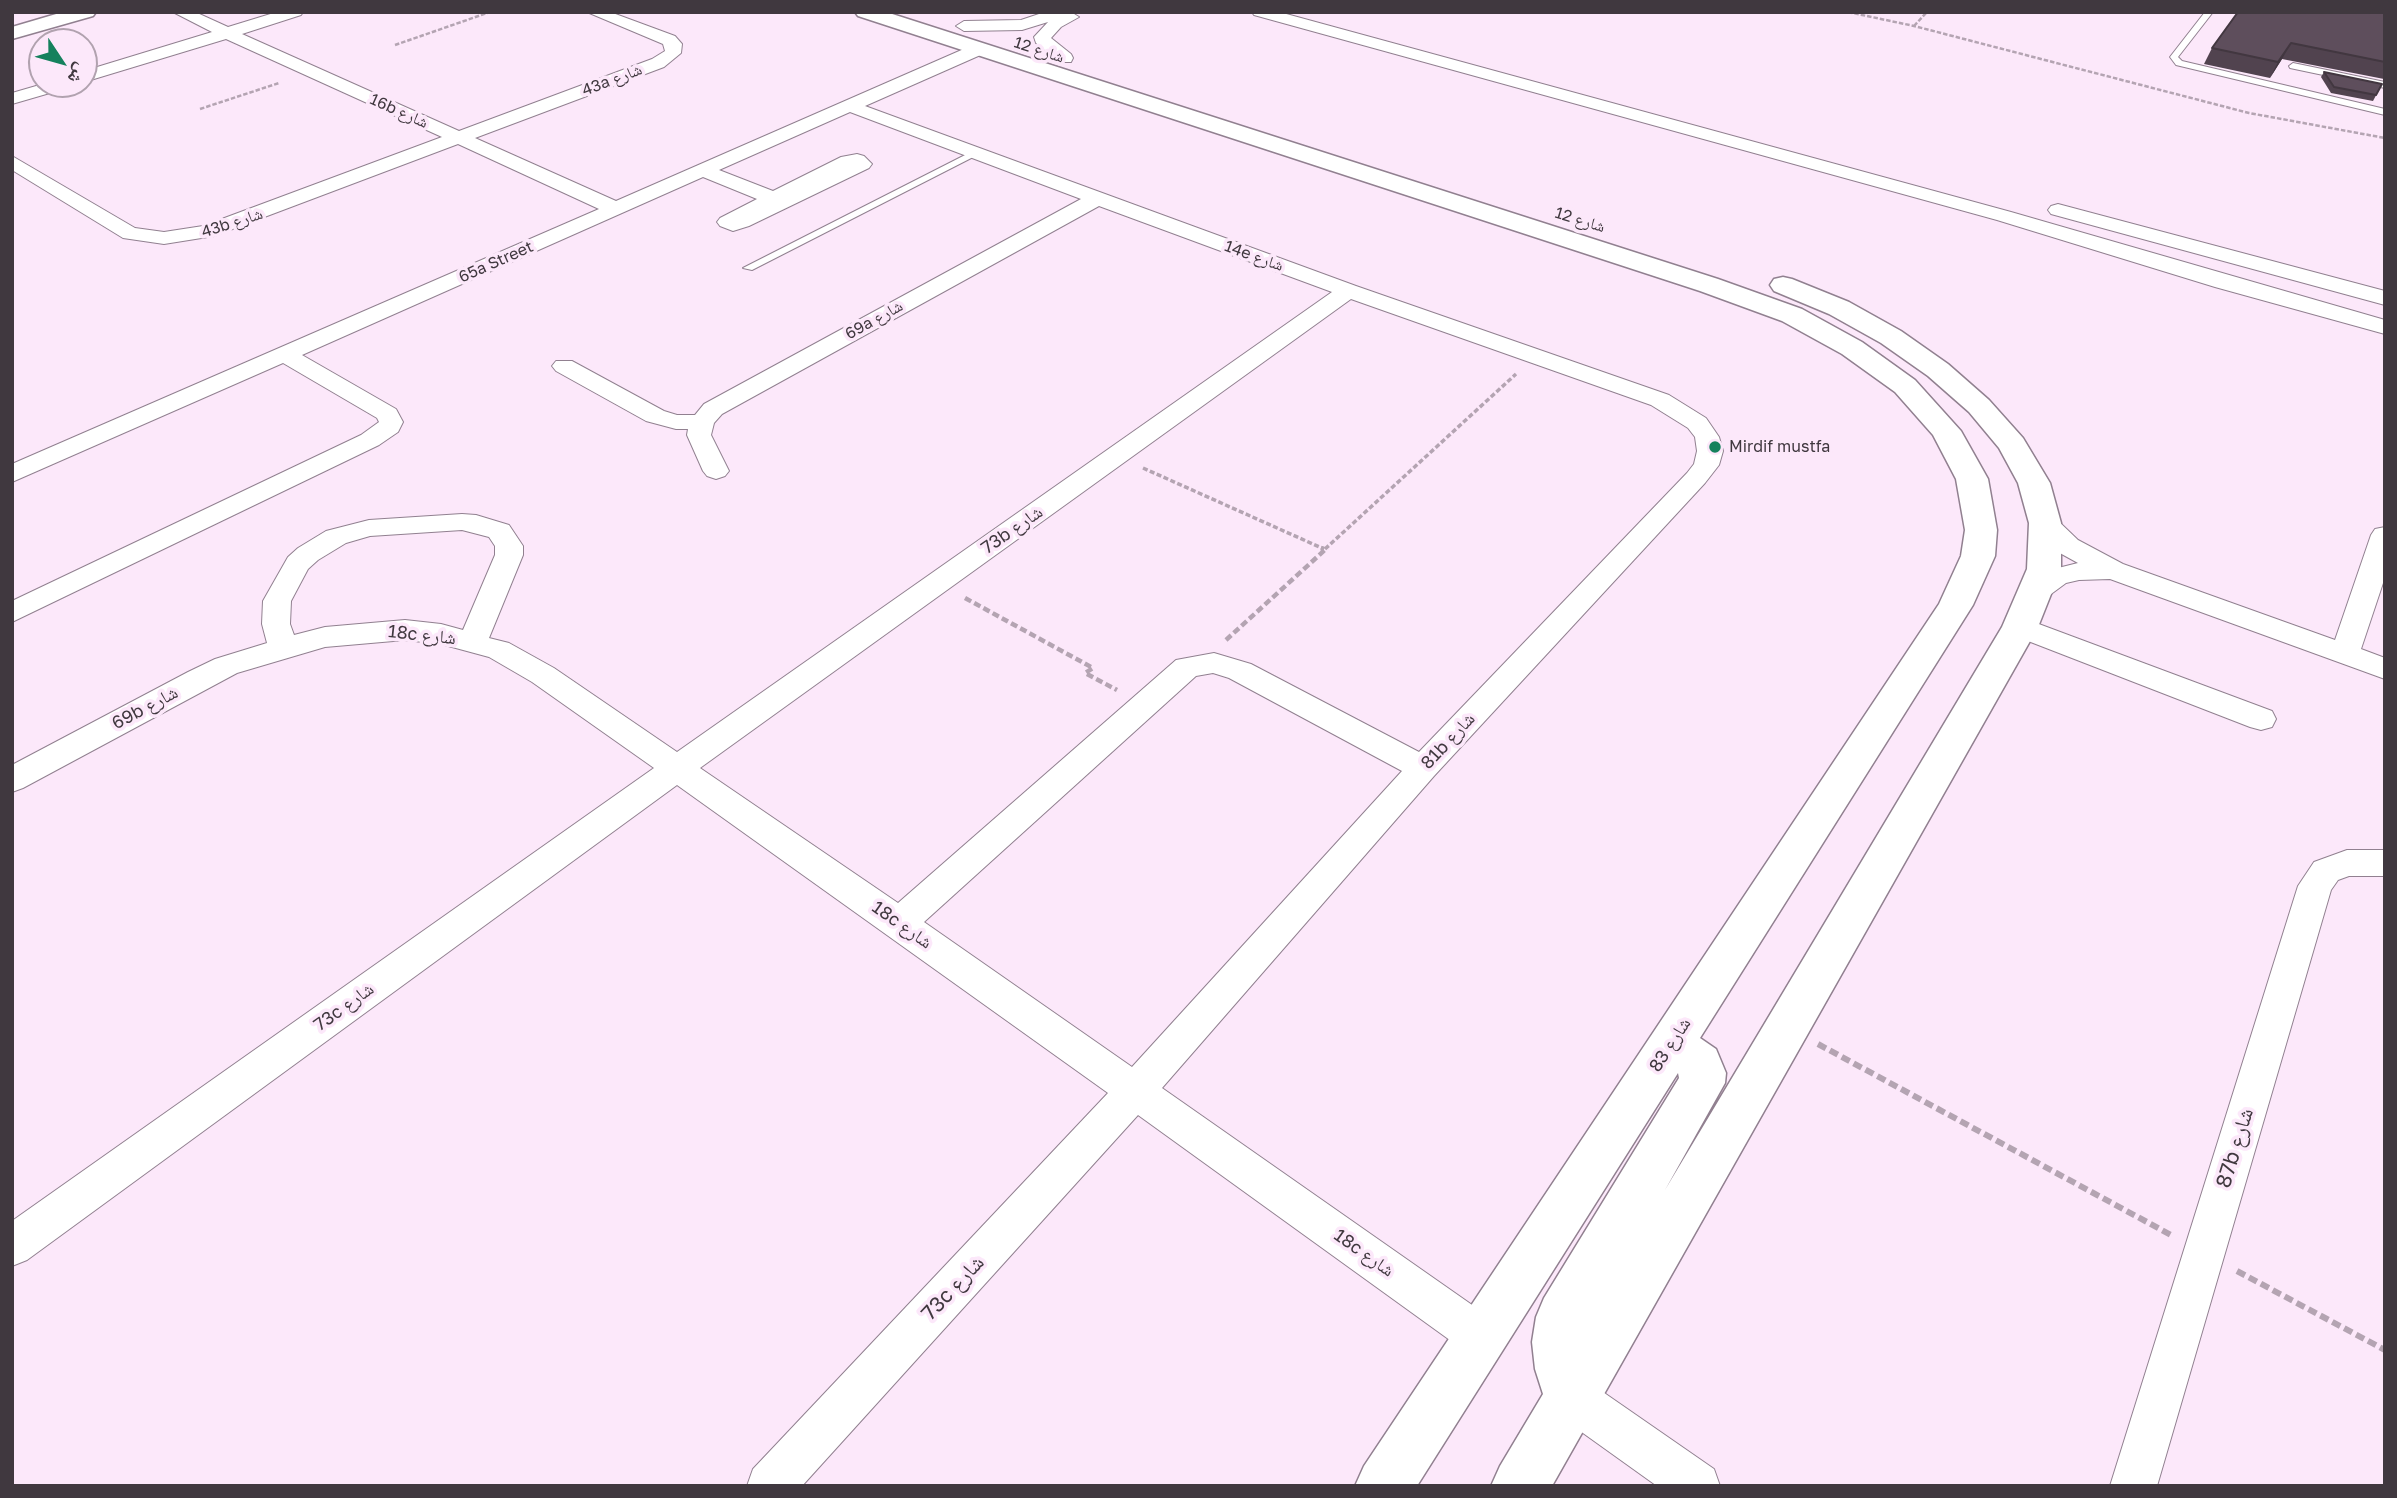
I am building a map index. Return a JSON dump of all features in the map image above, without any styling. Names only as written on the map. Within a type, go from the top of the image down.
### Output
[{"type":"street","points":[[12,20],[41,12]]},
{"type":"street","points":[[12,33],[86,12]]},
{"type":"street","name":"16b شارع","points":[[181,12],[616,209]]},
{"type":"street","points":[[98,73],[295,12]]},
{"type":"street","name":"43a شارع","points":[[459,138],[658,63],[673,53],[675,48],[669,40],[595,12]]},
{"type":"street","name":"شارع 12","points":[[865,12],[979,50],[1071,68],[1195,109],[1214,105],[1764,278],[1815,297],[1866,322],[1960,387],[1997,425],[2034,483],[2045,523],[2044,569],[2029,609]]},
{"type":"street","name":"شارع 12","points":[[921,12],[1278,145],[1759,302],[1823,331],[1871,360],[1927,408],[1946,431],[1972,479],[1981,530],[1978,556],[1956,605]]},
{"type":"street","points":[[964,26],[1022,25],[1062,12]]},
{"type":"street","points":[[1071,68],[1044,43],[1042,37],[1055,24],[1082,12]]},
{"type":"street","points":[[1259,12],[1980,209],[2385,327]]},
{"type":"street","points":[[1311,12],[1993,194],[2126,237],[2385,310]]},
{"type":"street","name":"65a Street","points":[[12,474],[979,50]]},
{"type":"street","name":"14e شارع","points":[[849,106],[1348,291],[1660,400]]},
{"type":"street","name":"43b شارع","points":[[12,162],[130,234],[164,238],[228,226],[459,138]]},
{"type":"street","points":[[1278,145],[1296,142],[1361,159],[1401,164]]},
{"type":"street","points":[[704,170],[772,198],[848,161],[863,162],[742,222],[733,225],[727,222],[772,198]]},
{"type":"street","name":"69a شارع","points":[[702,422],[722,403],[1098,198]]},
{"type":"street","points":[[2036,204],[2385,298]]},
{"type":"street","name":"73b شارع","points":[[676,769],[1348,291]]},
{"type":"street","points":[[12,613],[370,440],[389,427],[391,422],[387,414],[285,355]]},
{"type":"street","points":[[564,366],[655,416],[676,422],[702,422],[701,442],[716,471]]},
{"type":"street","name":"81b شارع","points":[[1136,1090],[1423,768],[1706,465],[1710,451],[1707,437],[1697,423],[1660,400]]},
{"type":"street","points":[[283,648],[276,624],[277,601],[298,563],[308,554],[337,537],[369,528],[462,522],[476,523],[499,531],[509,546],[509,555],[472,642]]},
{"type":"street","points":[[2045,523],[2068,546],[2113,570],[2385,669]]},
{"type":"street","points":[[2345,654],[2385,535]]},
{"type":"street","points":[[1520,1486],[2029,609],[2056,578],[2067,574],[2113,570]]},
{"type":"street","name":"شارع 83","points":[[1384,1486],[1956,605]]},
{"type":"street","points":[[2029,609],[2261,719]]},
{"type":"street","name":"18c شارع","points":[[283,648],[325,637],[405,630],[441,634],[472,642],[522,661],[899,923],[1480,1336]]},
{"type":"street","name":"69b شارع","points":[[12,780],[199,679],[226,666],[283,648]]},
{"type":"street","points":[[899,923],[1177,673],[1200,663],[1214,663],[1240,671],[1423,768]]},
{"type":"street","name":"73c شارع","points":[[12,1246],[676,769]]},
{"type":"street","name":"87b شارع","points":[[2133,1486],[2315,886],[2326,872],[2347,863],[2385,863]]},
{"type":"street","points":[[1668,1049],[1679,1049],[1700,1063],[1703,1073],[1701,1083],[1563,1317],[1559,1342],[1562,1369],[1571,1397],[1697,1486]]},
{"type":"street","name":"73c شارع","points":[[771,1486],[1136,1090]]},
{"type":"lane","points":[[2209,12],[2174,57],[2175,60],[2193,67],[2385,112]]},
{"type":"lane","points":[[2293,66],[2385,85]]},
{"type":"lane","points":[[2312,93],[2321,72]]},
{"type":"lane","points":[[748,268],[976,153]]},
{"type":"path","points":[[395,45],[490,12]]},
{"type":"path","points":[[1848,12],[1914,26],[2249,113],[2385,138]]},
{"type":"path","points":[[1914,26],[1927,12]]},
{"type":"path","points":[[200,109],[312,71]]},
{"type":"path","points":[[1200,663],[1534,356]]},
{"type":"path","points":[[1115,456],[1324,549]]},
{"type":"path","points":[[938,583],[1093,668],[1085,673],[1142,704]]},
{"type":"path","points":[[1787,1027],[2385,1350]]},
{"type":"building","points":[[2238,12],[2385,12],[2385,62],[2291,43],[2278,62],[2212,48]]},
{"type":"building","points":[[2324,72],[2382,84],[2376,95],[2334,87]]},
{"type":"place","name":"Mirdif mustfa","points":[[1715,447]]}]
